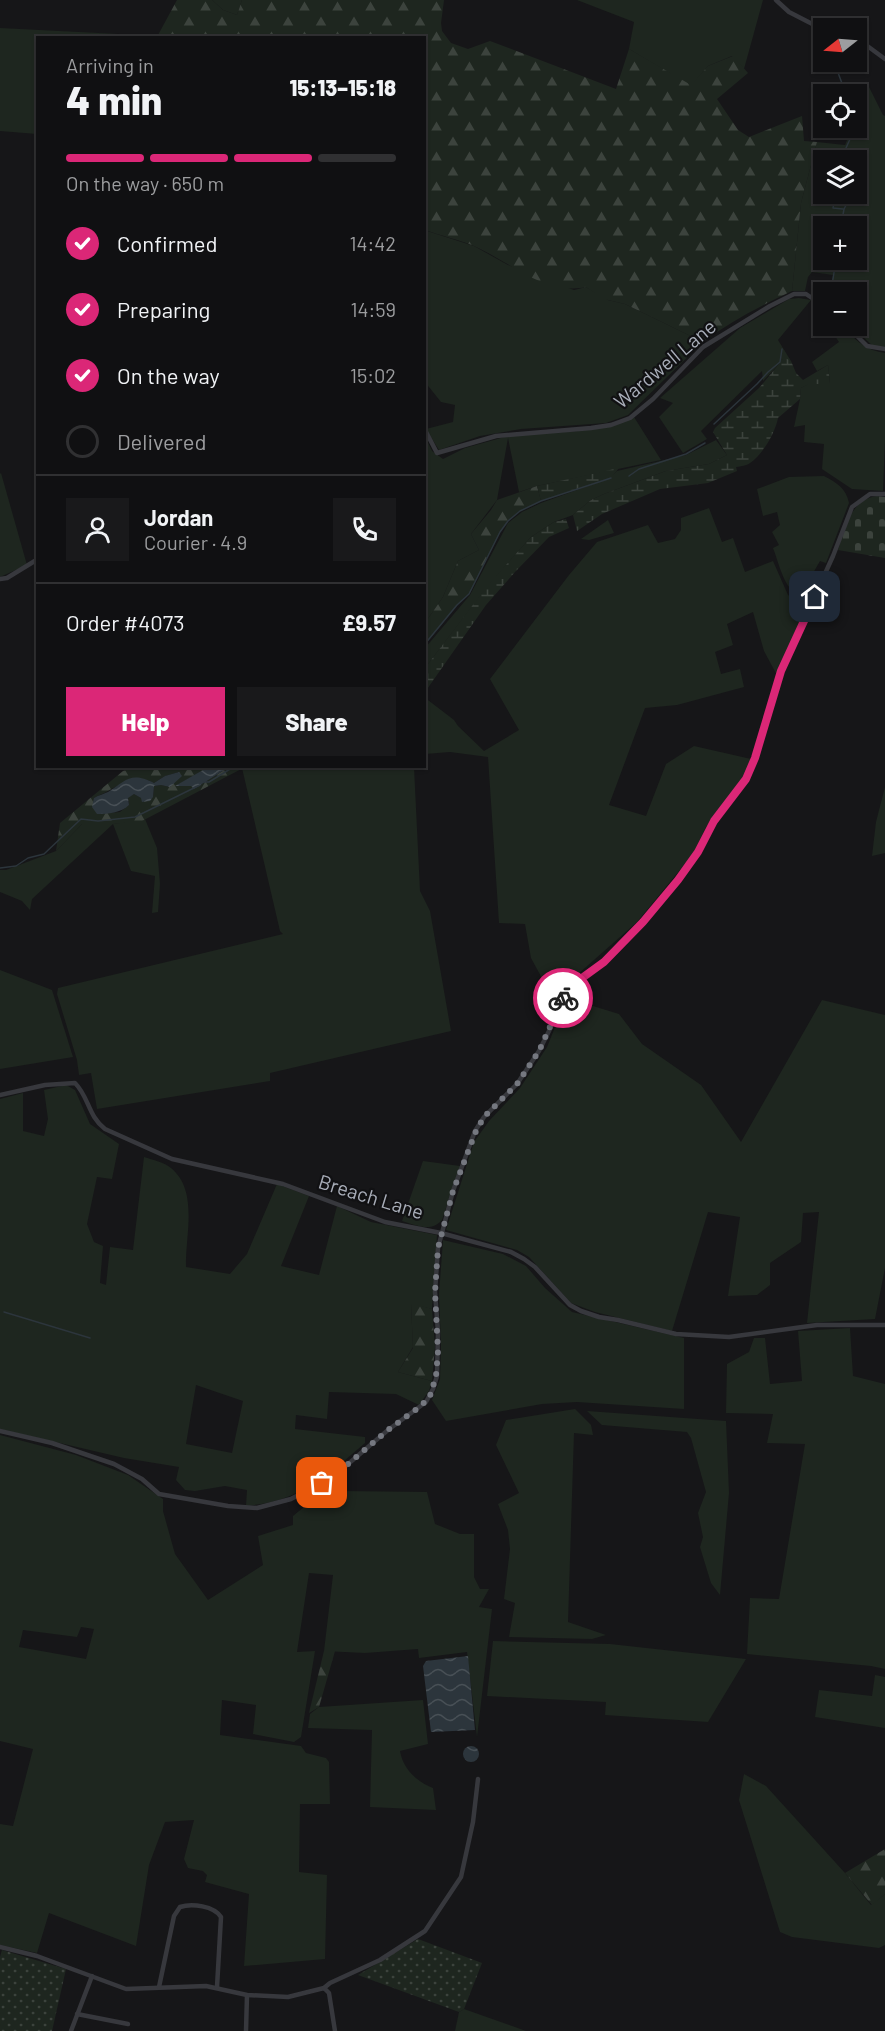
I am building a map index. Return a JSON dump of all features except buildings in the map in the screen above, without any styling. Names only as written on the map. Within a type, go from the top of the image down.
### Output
[{"type":"street","points":[[776,0],[789,12],[813,24]]},
{"type":"street","points":[[867,46],[885,59]]},
{"type":"street","name":"Wardwell Lane","points":[[426,432],[437,453],[496,436],[611,425],[630,418],[703,347],[794,294],[806,294],[813,299]]},
{"type":"street","points":[[857,336],[867,346],[885,349]]},
{"type":"street","points":[[0,1431],[51,1443],[114,1464],[142,1479],[159,1494],[250,1508],[269,1506],[291,1499],[334,1476],[388,1430],[421,1406],[430,1396],[436,1376],[438,1332],[435,1292],[441,1233],[453,1191],[476,1131],[484,1117],[517,1084],[539,1051],[564,995],[571,986],[604,962],[643,922],[678,880],[698,852],[714,821],[746,779],[755,758],[781,671],[833,556],[852,507],[870,494],[885,494]]},
{"type":"street","points":[[0,579],[36,560]]},
{"type":"street","name":"Breach Lane","points":[[0,1095],[45,1085],[75,1083],[81,1090],[94,1119],[105,1129],[172,1159],[283,1184],[376,1219],[441,1233],[511,1252],[524,1258],[535,1267],[561,1298],[581,1311],[676,1334],[729,1337],[822,1324],[885,1325]]},
{"type":"street","points":[[0,1947],[37,1956],[126,1989],[216,1987],[247,1995],[288,1997],[324,1988],[380,1960],[425,1931],[461,1877],[473,1822],[478,1779]]},
{"type":"street","points":[[159,1987],[174,1917],[180,1907],[188,1905],[214,1910],[221,1917],[216,1987]]},
{"type":"street","points":[[71,2031],[92,1976]]},
{"type":"street","points":[[324,1988],[329,1993],[335,2031]]},
{"type":"street","points":[[246,2031],[247,1995]]},
{"type":"street","points":[[77,2014],[128,2024]]},
{"type":"green space","points":[[177,0],[212,0],[223,10],[237,15],[242,0],[444,0],[442,31],[451,43],[468,49],[490,41],[616,89],[629,49],[691,85],[708,66],[733,56],[748,73],[717,99],[738,130],[749,137],[802,116],[804,141],[817,142],[813,150],[801,203],[792,291],[746,314],[703,342],[625,304],[604,299],[586,287],[571,288],[542,282],[474,246],[426,230],[426,36],[158,36]]},
{"type":"green space","points":[[212,0],[242,0],[237,15],[223,10]]},
{"type":"green space","points":[[577,0],[763,0],[744,69],[732,56],[708,66],[691,86],[629,49],[634,22]]},
{"type":"green space","points":[[0,28],[158,36],[36,36],[36,134],[0,131]]},
{"type":"green space","points":[[868,85],[885,116],[885,347],[873,346],[862,336],[867,336],[867,282],[832,282],[833,275],[812,272],[808,277],[805,291],[792,291],[801,203],[813,157],[813,204],[867,204],[867,150],[815,150],[817,142],[845,145],[848,138],[867,138]]},
{"type":"green space","points":[[426,231],[474,246],[508,265],[574,290],[586,287],[608,300],[625,304],[703,342],[628,415],[606,423],[521,429],[480,436],[439,450],[426,429],[453,422],[455,405],[441,402],[426,383]]},
{"type":"green space","points":[[789,299],[811,300],[778,340],[791,361],[781,360],[763,381],[762,371],[701,431],[707,439],[683,453],[659,417],[673,403],[660,398],[740,328]]},
{"type":"green space","points":[[835,336],[852,336],[867,347],[885,353],[883,491],[852,489],[822,469],[824,444],[804,442],[805,425],[794,427],[801,388],[808,384],[830,384],[828,365],[817,371],[812,362],[839,342]]},
{"type":"green space","points":[[785,358],[791,361],[796,373],[803,380],[828,365],[830,384],[809,384],[801,388],[800,399],[778,418],[768,443],[755,459],[747,465],[736,467],[737,471],[708,483],[660,489],[602,514],[577,531],[573,515],[591,500],[666,471],[709,464],[727,455],[713,432],[715,428],[759,388]]},
{"type":"green space","points":[[634,417],[661,460],[537,486],[519,492],[508,438],[497,500],[471,534],[479,550],[458,561],[443,597],[426,622],[426,438],[432,451],[443,459],[465,448],[508,436],[578,431]]},
{"type":"green space","points":[[716,440],[727,455],[709,464],[666,471],[604,494],[591,500],[573,515],[554,522],[531,537],[488,586],[426,667],[426,647],[470,595],[508,523],[522,512],[610,478],[617,471],[686,455]]},
{"type":"green space","points":[[619,468],[611,478],[541,501],[537,486]]},
{"type":"green space","points":[[0,474],[27,565],[0,577]]},
{"type":"green space","points":[[824,476],[840,486],[846,493],[849,503],[826,563],[820,561],[800,596],[794,593],[786,582],[773,548],[779,545],[772,532],[780,525],[777,512],[763,516],[757,489],[789,477]]},
{"type":"green space","points":[[537,486],[541,501],[520,511],[508,521],[500,532],[469,594],[457,605],[426,644],[426,622],[443,597],[458,561],[479,550],[471,534],[497,500]]},
{"type":"green space","points":[[877,496],[885,497],[885,558],[838,550],[850,516],[855,509],[861,503]]},
{"type":"green space","points":[[709,508],[722,542],[733,538],[745,572],[773,561],[788,595],[807,607],[795,631],[778,677],[764,651],[753,612],[727,624],[733,645],[715,652],[721,674],[740,669],[744,687],[677,705],[645,708],[609,805],[646,816],[666,764],[694,746],[751,759],[745,776],[706,827],[693,854],[637,922],[569,982],[555,1002],[531,958],[525,924],[499,923],[488,757],[450,752],[426,754],[426,699],[454,720],[484,751],[519,730],[490,679],[569,575],[597,542],[648,525],[658,543],[675,539],[681,530],[681,518]]},
{"type":"green space","points":[[566,519],[569,528],[549,537],[515,572],[486,605],[426,691],[426,667],[488,585],[531,537],[554,522]]},
{"type":"green space","points":[[608,520],[614,533],[589,540],[581,539]]},
{"type":"green space","points":[[134,768],[208,768],[175,786],[192,786],[194,789],[227,768],[243,768],[142,821],[82,824],[56,851],[60,823],[123,771]],"holes":[[[179,772],[170,787],[154,786],[153,797],[141,798],[134,794],[128,797],[129,805],[120,812],[111,813],[94,798],[130,780],[141,779],[154,783],[165,776]]]},
{"type":"green space","points":[[242,768],[414,768],[420,891],[430,911],[451,1031],[270,1073],[270,1081],[97,1109],[91,1073],[79,1075],[77,1060],[57,994],[58,988],[283,934],[280,931]]},
{"type":"green space","points":[[885,787],[885,853],[872,856],[876,822]]},
{"type":"green space","points":[[145,819],[157,848],[160,884],[158,912],[152,913],[155,876],[131,871],[113,824]]},
{"type":"green space","points":[[82,824],[113,824],[32,899],[30,910],[22,901],[0,892],[0,870],[6,870],[56,851]]},
{"type":"green space","points":[[0,970],[52,990],[73,1057],[0,1069]]},
{"type":"green space","points":[[567,998],[619,1014],[642,1044],[701,1085],[741,1142],[822,1000],[885,1015],[885,1268],[875,1319],[807,1323],[819,1212],[803,1213],[801,1242],[770,1263],[770,1285],[757,1295],[728,1296],[740,1217],[708,1212],[672,1331],[595,1312],[571,1303],[529,1257],[517,1250],[446,1230],[474,1142],[489,1121],[520,1088],[547,1047]]},
{"type":"green space","points":[[66,1085],[75,1090],[90,1124],[119,1144],[112,1179],[97,1177],[87,1224],[94,1242],[103,1246],[100,1283],[106,1285],[110,1247],[133,1250],[144,1157],[171,1168],[180,1178],[185,1189],[189,1214],[186,1267],[230,1274],[247,1254],[277,1184],[309,1196],[281,1266],[319,1275],[337,1206],[371,1222],[437,1235],[432,1309],[411,1304],[413,1347],[398,1372],[432,1381],[429,1391],[419,1405],[396,1394],[329,1392],[327,1419],[296,1415],[295,1429],[365,1437],[365,1443],[324,1477],[297,1493],[282,1499],[246,1506],[247,1490],[225,1486],[195,1491],[185,1490],[176,1480],[179,1467],[124,1458],[0,1429],[0,1099],[23,1093],[23,1131],[44,1136],[48,1119],[44,1090]],"holes":[[[196,1385],[243,1401],[232,1453],[186,1444]]]},
{"type":"green space","points":[[423,1161],[460,1166],[442,1220],[428,1227],[402,1221]]},
{"type":"green space","points":[[443,1240],[503,1254],[526,1266],[545,1288],[572,1312],[684,1338],[684,1409],[577,1402],[542,1404],[446,1421],[432,1400],[440,1379],[439,1294]]},
{"type":"green space","points":[[411,1303],[432,1309],[435,1347],[432,1381],[398,1372],[413,1348]]},
{"type":"green space","points":[[850,1328],[853,1376],[885,1384],[885,1669],[747,1654],[750,1598],[779,1599],[805,1444],[767,1443],[773,1414],[726,1413],[727,1364],[749,1352],[754,1338],[765,1338],[770,1384],[802,1381],[798,1331]]},
{"type":"green space","points":[[575,1409],[591,1425],[593,1435],[574,1433],[568,1622],[606,1635],[592,1639],[509,1637],[515,1603],[504,1599],[510,1549],[508,1530],[498,1504],[519,1493],[496,1445],[506,1420]]},
{"type":"green space","points":[[587,1411],[726,1421],[729,1493],[720,1595],[711,1583],[700,1547],[703,1537],[698,1513],[706,1492],[691,1438],[687,1432],[602,1425]]},
{"type":"green space","points":[[0,1435],[76,1455],[128,1475],[163,1499],[163,1511],[175,1554],[208,1600],[263,1565],[258,1536],[293,1525],[293,1516],[310,1502],[339,1486],[340,1491],[427,1492],[435,1524],[460,1534],[474,1534],[474,1577],[480,1589],[489,1589],[479,1607],[492,1609],[477,1737],[467,1652],[419,1658],[418,1649],[365,1653],[324,1651],[333,1575],[309,1573],[297,1652],[315,1651],[301,1737],[294,1742],[253,1734],[256,1705],[222,1700],[220,1735],[301,1746],[306,1753],[326,1758],[329,1762],[330,1804],[300,1804],[299,1872],[327,1875],[325,1959],[244,1966],[249,1894],[205,1882],[207,1875],[203,1871],[188,1868],[184,1859],[194,1820],[165,1822],[149,1865],[136,1946],[49,1913],[37,1953],[0,1945],[0,1824],[13,1826],[33,1749],[0,1741]],"holes":[[[81,1627],[94,1629],[86,1659],[19,1647],[23,1630],[77,1637]]]},
{"type":"green space","points":[[493,1641],[610,1644],[746,1659],[708,1722],[605,1715],[606,1702],[487,1696]]},
{"type":"green space","points":[[324,1651],[335,1651],[319,1707],[309,1713]]},
{"type":"green space","points":[[875,1675],[885,1677],[885,1728],[815,1717],[819,1690],[872,1696]]},
{"type":"green space","points":[[423,1700],[428,1744],[400,1751],[404,1764],[412,1774],[433,1788],[436,1810],[370,1807],[372,1730],[308,1728],[310,1714],[319,1707]]},
{"type":"green space","points":[[744,1774],[766,1786],[871,1905],[885,1894],[885,1945],[879,1948],[792,1937],[780,1932],[739,1800]]},
{"type":"green space","points":[[885,1849],[885,1894],[872,1905],[845,1873]]},
{"type":"green space","points":[[418,1939],[482,1963],[464,2009],[459,2012],[358,1975]]},
{"type":"green space","points":[[2,1950],[66,1969],[52,2031],[0,2031],[0,1957]]},
{"type":"green space","points":[[464,2009],[526,2031],[455,2031],[459,2012]]},
{"type":"water","points":[[206,768],[227,768],[194,789],[191,786],[175,786]]},
{"type":"water","points":[[179,772],[182,776],[170,787],[154,786],[153,797],[150,801],[142,802],[141,798],[134,794],[128,798],[129,805],[118,811],[97,814],[92,807],[94,798],[124,781],[139,778],[154,783],[165,776]]},
{"type":"water","points":[[468,1656],[475,1730],[431,1732],[423,1666],[426,1661]]},
{"type":"water","points":[[471,1746],[479,1754],[471,1762],[463,1754]]},
{"type":"waterway","points":[[838,72],[842,84]]},
{"type":"waterway","points":[[846,150],[850,138]]},
{"type":"waterway","points":[[834,204],[833,208],[843,209]]},
{"type":"waterway","points":[[843,216],[847,204]]},
{"type":"waterway","points":[[832,282],[834,270]]},
{"type":"waterway","points":[[714,424],[780,362],[782,349]]},
{"type":"waterway","points":[[629,476],[639,469],[686,454],[705,443]]},
{"type":"waterway","points":[[426,643],[469,594],[500,532],[508,521],[520,511],[541,501],[611,478]]},
{"type":"waterway","points":[[204,782],[209,782],[232,768]]},
{"type":"waterway","points":[[0,868],[16,866],[28,858],[44,854],[81,819],[98,821],[135,817],[200,785]]},
{"type":"waterway","points":[[4,1312],[90,1338]]},
{"type":"way so far","points":[[322,1483],[334,1476],[388,1430],[426,1402],[430,1396],[436,1376],[438,1351],[435,1292],[438,1248],[453,1191],[476,1131],[484,1117],[517,1084],[539,1051],[563,998]]},
{"type":"route","points":[[563,998],[571,986],[604,962],[643,922],[678,880],[698,852],[714,821],[746,779],[755,758],[781,671],[815,597]]}]
